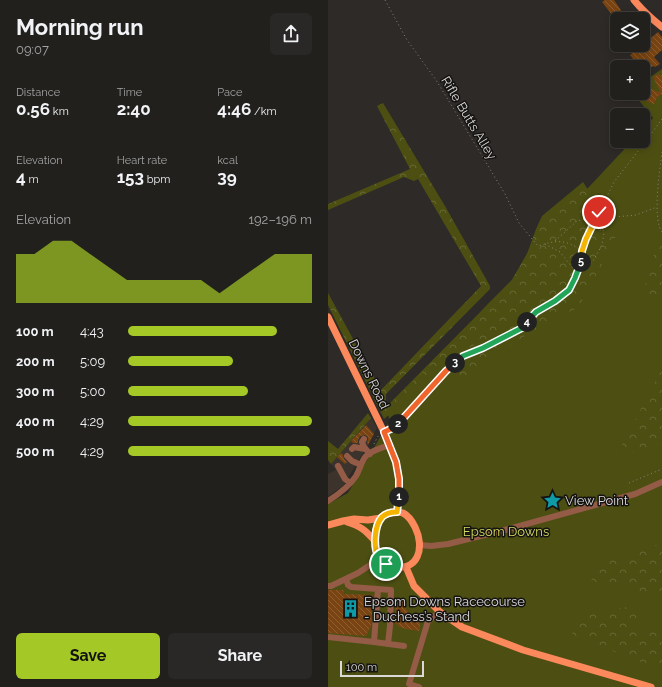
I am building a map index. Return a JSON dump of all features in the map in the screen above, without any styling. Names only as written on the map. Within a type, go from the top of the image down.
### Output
[{"type":"main road","points":[[634,0],[648,16],[662,27]]},
{"type":"main road","name":"Downs Road","points":[[328,317],[384,432],[396,462],[399,479],[397,512]]},
{"type":"main road","points":[[328,526],[354,519],[368,520],[381,518],[394,512],[402,513],[410,518],[417,531],[420,545],[417,558],[406,567],[386,564],[379,559],[375,541],[376,531],[381,518]]},
{"type":"main road","points":[[343,521],[355,524],[364,529],[375,541]]},
{"type":"main road","points":[[406,567],[414,586],[440,612],[462,627],[523,650],[651,687]]},
{"type":"street","points":[[364,439],[362,442],[370,451]]},
{"type":"street","points":[[352,449],[354,447],[370,451],[389,445]]},
{"type":"street","points":[[328,501],[345,490],[356,476],[370,451]]},
{"type":"street","points":[[347,456],[352,461],[361,465]]},
{"type":"street","points":[[338,466],[345,479],[350,483]]},
{"type":"street","points":[[420,545],[431,546],[448,544],[505,530],[635,494],[662,482]]},
{"type":"street","points":[[328,586],[358,573],[379,559]]},
{"type":"street","points":[[346,579],[348,585],[351,587],[390,590],[390,626],[388,644]]},
{"type":"street","points":[[374,642],[378,589]]},
{"type":"street","points":[[419,687],[409,684],[428,622],[440,612]]},
{"type":"street","points":[[328,637],[404,646]]},
{"type":"path","name":"Rifle Butts Alley","points":[[385,0],[407,40],[436,80],[464,126],[504,194],[519,223],[538,246],[544,244]]},
{"type":"path","points":[[370,451],[377,438],[384,432],[395,427],[446,371],[463,356],[483,348],[522,328],[536,312],[555,301],[569,290],[581,264],[582,251],[586,239],[614,182],[662,119]]},
{"type":"path","points":[[662,152],[657,207],[659,228],[662,232]]},
{"type":"path","points":[[554,241],[577,221],[636,215],[657,207]]},
{"type":"path","points":[[578,273],[593,261],[602,245],[604,233],[599,212]]},
{"type":"path","points":[[544,244],[554,241],[565,242],[582,251]]},
{"type":"path","points":[[544,244],[560,252],[578,273]]},
{"type":"path","points":[[629,483],[662,469]]},
{"type":"shaded area","points":[[371,418],[377,428],[368,445],[343,486],[328,496],[328,474],[336,470],[331,464]]},
{"type":"green space","name":"Epsom Downs","points":[[662,69],[662,687],[328,687],[328,504],[348,493],[390,420],[385,408],[512,280],[528,252],[625,148],[650,148],[650,121],[653,118],[650,114],[650,108],[645,108],[639,100],[650,100],[650,77]]},
{"type":"green space","points":[[383,103],[445,206],[490,286],[490,289],[386,394],[386,408],[454,341],[512,280],[527,254],[542,216],[583,182],[600,205],[595,226],[616,236],[595,278],[585,289],[581,306],[529,333],[462,379],[455,372],[489,348],[477,344],[461,351],[384,419],[328,305],[328,293],[381,390],[481,286],[418,179],[414,181],[404,177],[328,210],[328,204],[410,169],[377,106]]},
{"type":"green space","points":[[658,243],[662,245],[662,293],[651,303],[642,298]]},
{"type":"green space","points":[[662,369],[662,444],[615,458]]},
{"type":"green space","points":[[368,413],[371,418],[331,464],[328,460],[328,441],[338,449]]},
{"type":"green space","points":[[662,543],[662,593],[637,591],[622,585],[599,585],[591,579],[592,566]]},
{"type":"green space","points":[[633,606],[640,612],[635,630],[662,631],[662,669],[572,635],[578,615]]},
{"type":"building","points":[[605,0],[614,0],[621,10],[618,12],[610,12],[602,2]]},
{"type":"building","points":[[658,32],[662,37],[662,50],[654,57],[660,64],[650,68],[650,60],[634,60],[630,55],[634,52],[650,52],[650,39]]},
{"type":"building","points":[[659,74],[660,76],[662,75],[662,94],[657,97],[654,104],[646,101],[650,100],[651,89],[661,93],[653,77]]},
{"type":"building","points":[[366,425],[374,434],[368,445],[368,437],[365,435],[360,436],[358,443],[353,443],[351,441]]},
{"type":"building","points":[[341,453],[347,462],[345,464],[337,457]]},
{"type":"building","name":"Epsom Downs Racecourse - Duchess’s Stand","points":[[328,590],[343,590],[344,594],[373,595],[371,626],[366,636],[328,633]]},
{"type":"building","points":[[395,598],[406,599],[406,609],[412,616],[420,616],[420,631],[406,629],[395,623]]},
{"type":"place","name":"View Point","points":[[552,500]]},
{"type":"place","name":"Epsom Downs Racecourse - Duchess’s Stand","points":[[351,608]]},
{"type":"route","points":[[386,564],[379,559],[376,550],[376,531],[381,518],[397,512],[399,479],[396,462],[384,432],[395,427],[446,371],[463,356],[483,348],[522,328],[536,312],[555,301],[569,290],[581,264],[582,251],[586,239],[599,212]]}]
